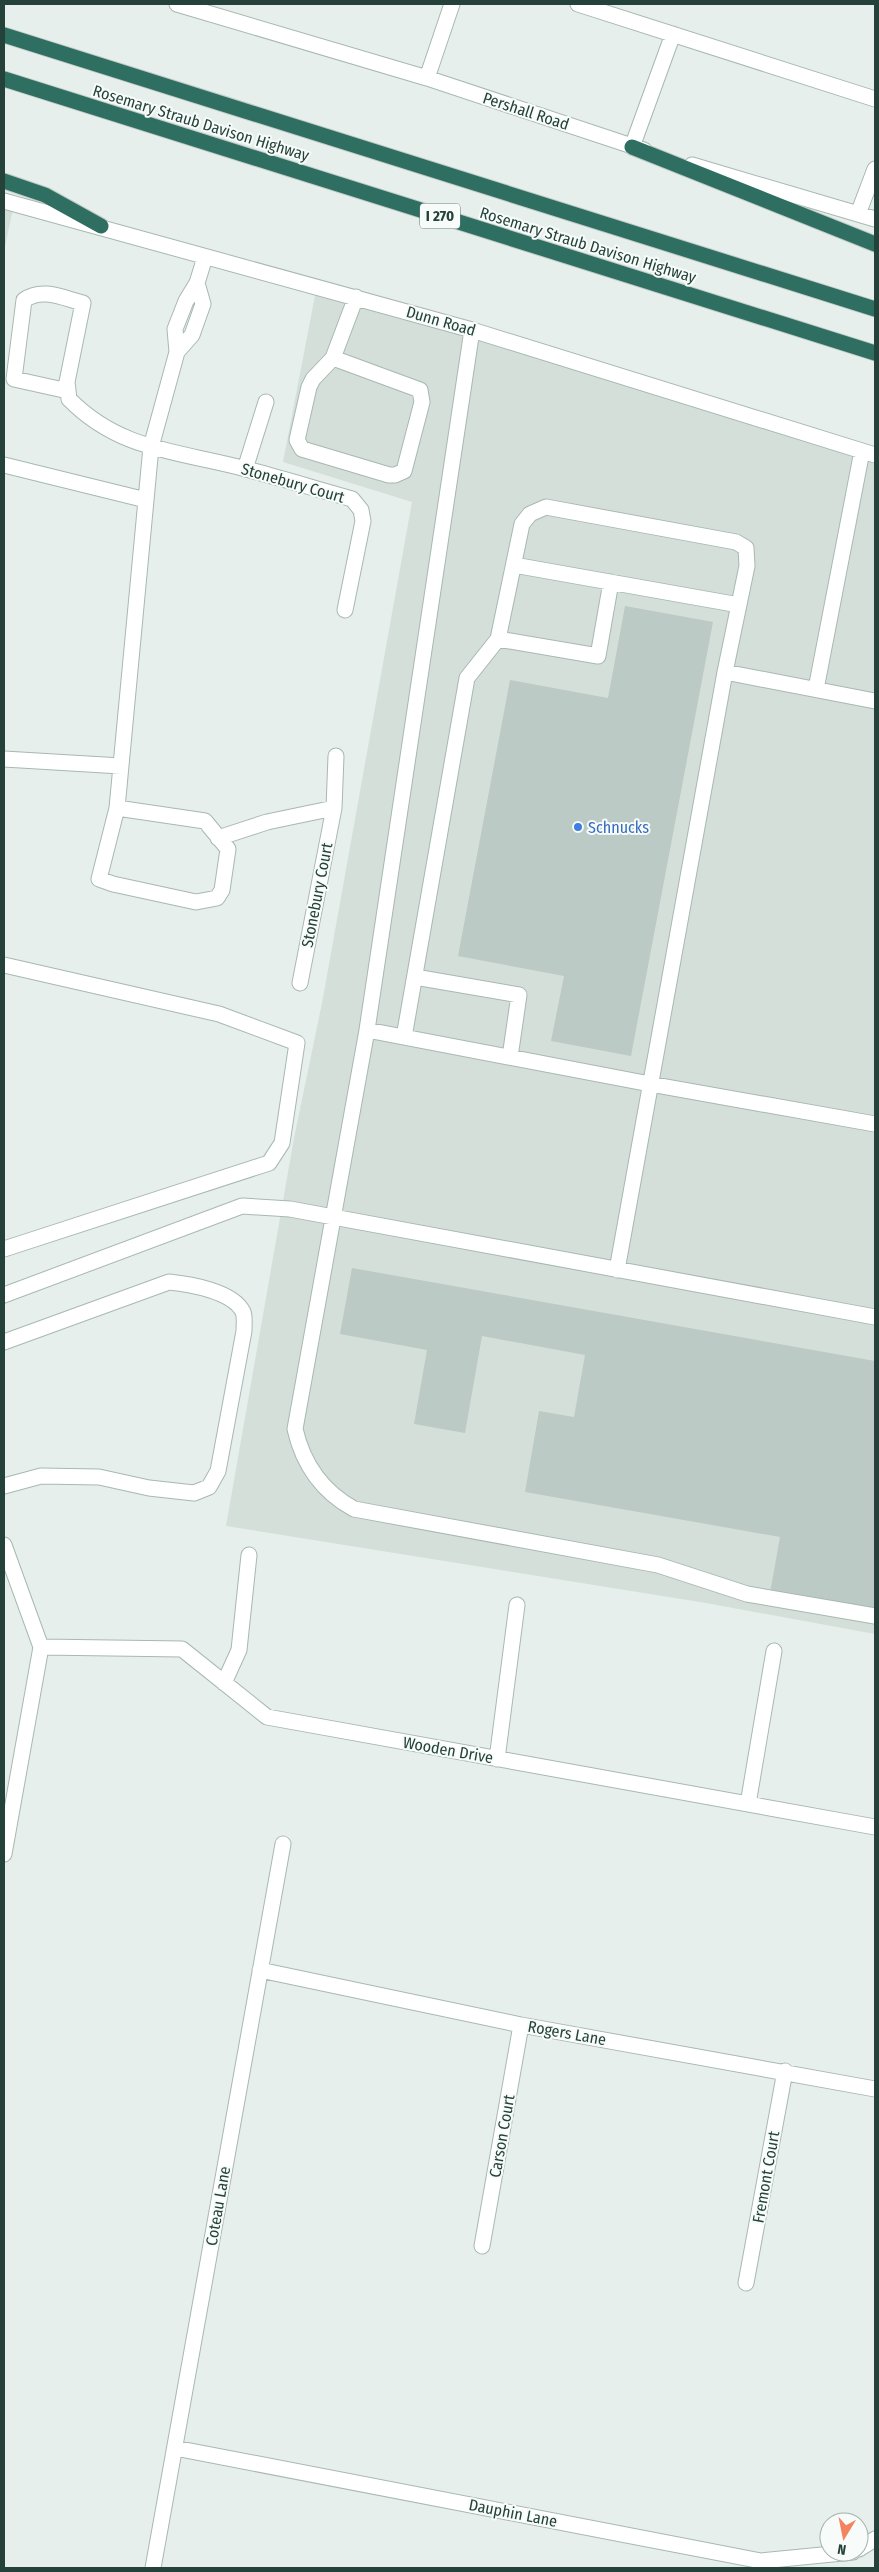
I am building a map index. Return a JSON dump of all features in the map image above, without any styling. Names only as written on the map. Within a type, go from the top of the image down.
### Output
[{"type":"highway","name":"Rosemary Straub Davison Highway","points":[[4,35],[875,309]]},
{"type":"highway","name":"Rosemary Straub Davison Highway","points":[[4,80],[875,354]]},
{"type":"highway","points":[[632,147],[875,244]]},
{"type":"highway","points":[[4,181],[46,194],[101,226]]},
{"type":"street","name":"Pershall Road","points":[[177,4],[428,78],[632,147],[875,219]]},
{"type":"street","points":[[428,78],[452,4]]},
{"type":"street","points":[[578,4],[875,99]]},
{"type":"street","points":[[632,147],[673,34]]},
{"type":"street","points":[[858,214],[875,169]]},
{"type":"street","name":"Dunn Road","points":[[4,201],[101,226],[205,257],[472,330],[868,453]]},
{"type":"street","points":[[117,808],[205,822],[228,849],[222,890],[217,898],[196,902],[113,884],[99,879],[117,808],[151,447],[177,352],[175,329],[186,301],[197,283],[205,257]]},
{"type":"street","points":[[33,293],[48,293],[83,303],[67,382],[68,391],[14,379],[24,300],[33,293]]},
{"type":"street","points":[[331,361],[414,387],[423,395],[404,471],[400,474],[389,475],[302,449],[297,440],[309,387],[313,379],[331,361],[356,297]]},
{"type":"street","points":[[472,330],[367,1030],[295,1430],[300,1449],[312,1470],[328,1490],[354,1509],[658,1565],[747,1594],[875,1616]]},
{"type":"street","name":"Stonebury Court","points":[[68,391],[69,399],[85,415],[105,429],[151,447],[245,469],[352,499],[361,510],[363,521],[345,610]]},
{"type":"street","points":[[245,469],[266,402]]},
{"type":"street","points":[[816,689],[868,453]]},
{"type":"street","points":[[4,466],[146,500]]},
{"type":"street","points":[[404,1037],[467,678],[498,639],[522,524],[530,514],[546,507],[736,542],[746,548],[739,604],[617,1270]]},
{"type":"street","points":[[514,565],[739,604]]},
{"type":"street","points":[[498,639],[598,656],[611,582]]},
{"type":"street","points":[[726,672],[875,701]]},
{"type":"street","name":"Stonebury Court","points":[[300,983],[334,808],[336,756]]},
{"type":"street","points":[[4,759],[121,766]]},
{"type":"street","points":[[218,838],[267,822],[334,808]]},
{"type":"street","points":[[4,965],[219,1014],[297,1044],[282,1144],[269,1163],[4,1249]]},
{"type":"street","points":[[415,977],[519,995],[510,1057]]},
{"type":"street","points":[[367,1030],[650,1084],[875,1124]]},
{"type":"street","points":[[4,1295],[242,1206],[290,1209],[875,1317]]},
{"type":"street","points":[[4,1342],[169,1282],[202,1288],[234,1301],[244,1312],[244,1331],[218,1471],[209,1486],[194,1493],[149,1488],[99,1477],[41,1476],[4,1486]]},
{"type":"street","points":[[4,1545],[42,1647],[4,1854]]},
{"type":"street","points":[[224,1682],[239,1650],[249,1555]]},
{"type":"street","points":[[497,1759],[517,1604]]},
{"type":"street","name":"Wooden Drive","points":[[42,1647],[182,1649],[267,1717],[875,1826]]},
{"type":"street","points":[[748,1804],[774,1651]]},
{"type":"street","name":"Coteau Lane","points":[[153,2568],[283,1844]]},
{"type":"street","name":"Rogers Lane","points":[[260,1970],[521,2025],[785,2071],[875,2089]]},
{"type":"street","name":"Carson Court","points":[[482,2246],[521,2025]]},
{"type":"street","name":"Fremont Court","points":[[746,2283],[785,2071]]},
{"type":"street","name":"Dauphin Lane","points":[[175,2448],[761,2561],[819,2555]]},
{"type":"shaded area","points":[[4,201],[14,204],[4,251]]},
{"type":"shaded area","points":[[317,285],[875,462],[875,1634],[706,1603],[226,1526],[294,1138],[322,1003],[412,502],[283,462]]},
{"type":"building","name":"Schnucks","points":[[625,606],[713,622],[631,1056],[551,1041],[564,976],[458,956],[510,680],[608,698]]},
{"type":"building","points":[[352,1268],[875,1361],[875,1612],[770,1593],[780,1537],[525,1492],[539,1411],[574,1417],[585,1355],[482,1336],[465,1433],[414,1424],[427,1350],[340,1334]]},
{"type":"place","name":"Schnucks","points":[[578,827]]}]
